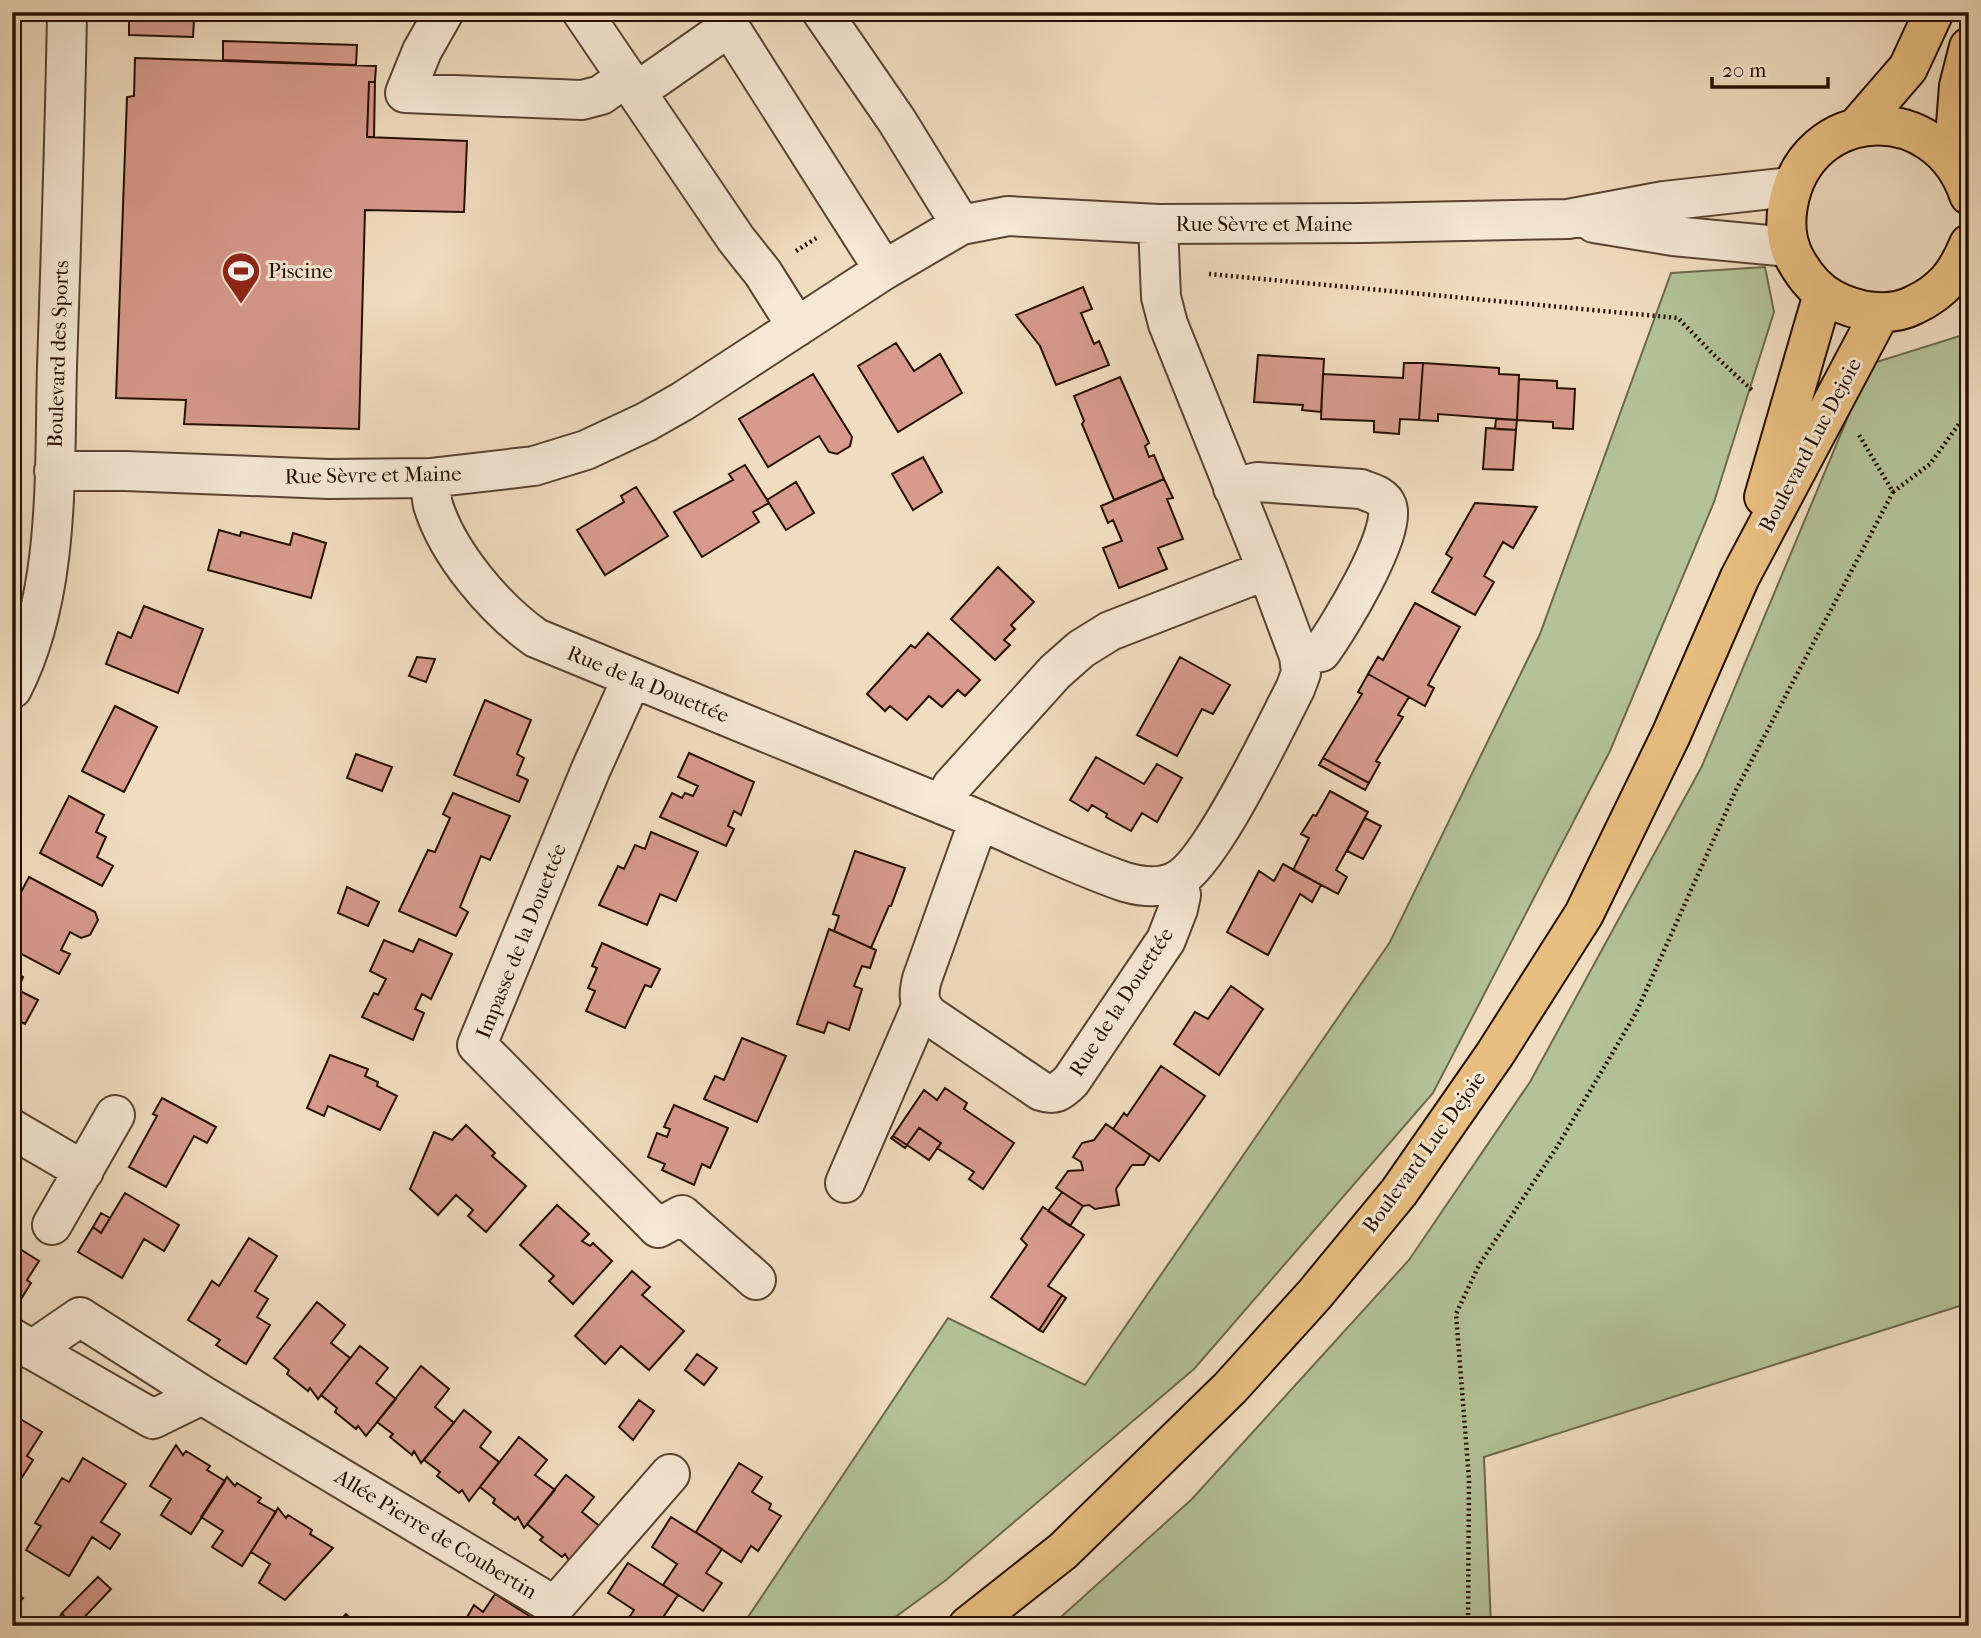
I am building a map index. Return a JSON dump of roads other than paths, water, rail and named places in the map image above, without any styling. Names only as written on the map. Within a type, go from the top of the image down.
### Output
[{"type":"main road","points":[[1857,127],[1908,68],[1934,12]]},
{"type":"main road","points":[[1961,179],[1959,86],[1969,47]]},
{"type":"main road","points":[[1961,179],[1944,150],[1917,133],[1888,125],[1857,127],[1828,140],[1806,161],[1791,187],[1785,218],[1790,247],[1802,273],[1823,294],[1849,308],[1880,313],[1911,307],[1956,284],[1959,267],[1969,244]]},
{"type":"main road","name":"Boulevard Luc Dejoie","points":[[1740,577],[1823,294]]},
{"type":"main road","name":"Boulevard Luc Dejoie","points":[[968,1626],[1063,1551],[1230,1388],[1315,1294],[1399,1192],[1496,1054],[1584,914],[1671,735],[1740,577],[1880,313]]},
{"type":"street","name":"Boulevard des Sports","points":[[12,689],[23,668],[41,609],[50,547],[67,12]]},
{"type":"street","points":[[444,12],[422,51],[405,93],[582,100],[631,84],[724,20],[884,270]]},
{"type":"street","points":[[582,12],[797,327]]},
{"type":"street","points":[[838,22],[961,225]]},
{"type":"street","name":"Rue Sèvre et Maine","points":[[54,471],[329,479],[430,478],[534,466],[586,450],[646,422],[683,401],[884,270],[961,225],[1008,216],[1158,224],[1568,219],[1664,201],[1791,187]]},
{"type":"street","name":"Rue Sèvre et Maine","points":[[1568,219],[1673,236],[1790,247]]},
{"type":"street","points":[[1158,224],[1161,297],[1168,324],[1268,570],[1299,656],[1301,673],[1221,828],[1193,869],[1178,880]]},
{"type":"street","name":"Rue de la Douettée","points":[[430,478],[432,504],[447,538],[487,594],[512,621],[536,638],[1126,882],[1144,887],[1164,886],[1178,880],[1181,894],[1166,940],[1060,1092],[1052,1095],[1041,1091],[930,1016],[921,1007]]},
{"type":"street","points":[[1233,488],[1257,482],[1361,489],[1377,495],[1387,506],[1388,522],[1384,540],[1335,633],[1321,652],[1299,656]]},
{"type":"street","points":[[943,805],[952,786],[1055,672],[1081,649],[1110,631],[1268,570]]},
{"type":"street","name":"Impasse de la Douettée","points":[[632,678],[591,769],[477,1045],[658,1227],[682,1215],[756,1280]]},
{"type":"street","points":[[845,1183],[921,1007],[918,994],[922,979],[979,820]]},
{"type":"street","points":[[52,1225],[115,1115]]},
{"type":"street","points":[[12,1129],[84,1171]]},
{"type":"street","name":"Allée Pierre de Coubertin","points":[[22,1344],[79,1317],[202,1395],[555,1606],[670,1474]]},
{"type":"street","name":"Allée Pierre de Coubertin","points":[[22,1344],[153,1419],[202,1395]]},
{"type":"place","name":"Piscine","points":[[241,305]]}]
